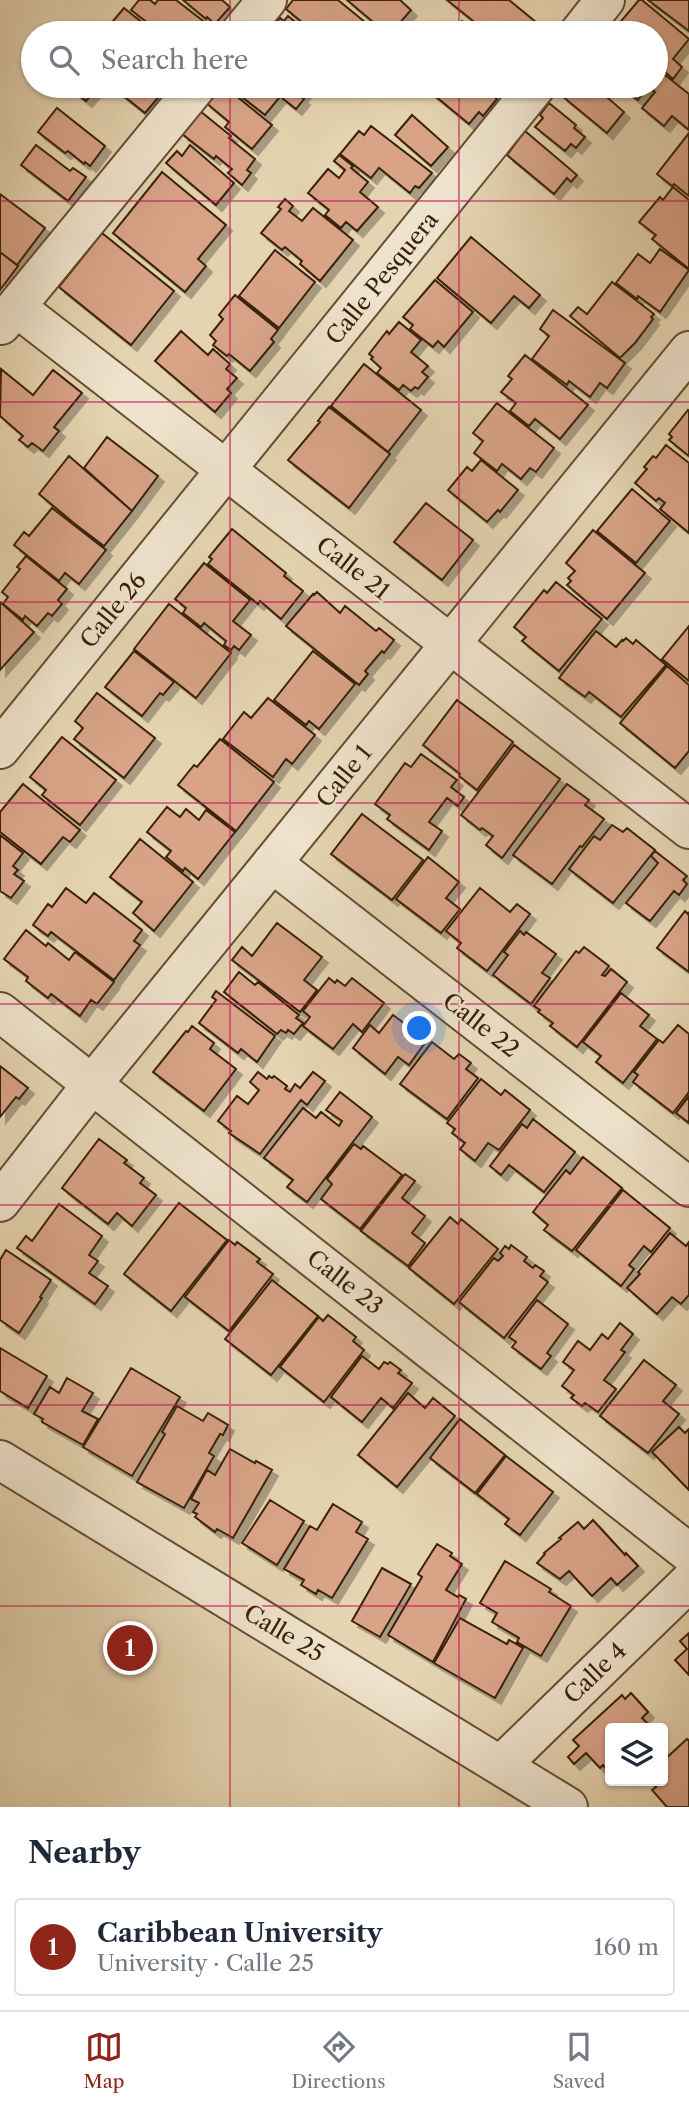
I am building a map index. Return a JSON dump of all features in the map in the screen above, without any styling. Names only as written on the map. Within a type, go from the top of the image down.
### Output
[{"type":"street","points":[[250,21],[267,0]]},
{"type":"street","points":[[588,21],[605,0]]},
{"type":"street","points":[[8,317],[187,98]]},
{"type":"street","name":"Calle Pesquera","points":[[227,471],[526,98]]},
{"type":"street","name":"Calle 21","points":[[8,317],[227,471],[687,822]]},
{"type":"street","name":"Calle 1","points":[[0,1202],[93,1083],[689,351]]},
{"type":"street","name":"Calle 26","points":[[0,749],[227,471]]},
{"type":"street","name":"Calle 22","points":[[272,863],[689,1187]]},
{"type":"street","name":"Calle 23","points":[[0,1012],[689,1553]]},
{"type":"street","name":"Calle 25","points":[[0,1460],[568,1807]]},
{"type":"street","name":"Calle 4","points":[[501,1765],[689,1582]]},
{"type":"building","points":[[139,0],[150,0],[155,4],[158,0],[176,0],[203,21],[145,21],[131,10]]},
{"type":"building","points":[[183,0],[222,0],[230,7],[218,21],[212,21],[207,17],[206,19]]},
{"type":"building","points":[[293,0],[338,0],[364,21],[300,21],[286,9]]},
{"type":"building","points":[[347,0],[400,0],[411,10],[401,21],[372,21]]},
{"type":"building","points":[[447,0],[509,0],[535,21],[473,21]]},
{"type":"building","points":[[639,0],[642,0],[667,21],[621,21]]},
{"type":"building","points":[[648,0],[689,0],[689,31]]},
{"type":"building","points":[[124,8],[140,21],[113,21]]},
{"type":"building","points":[[668,22],[689,39],[673,59],[682,67],[673,79],[668,75]]},
{"type":"building","points":[[668,77],[689,94],[689,130],[672,116],[664,126],[642,108],[650,98],[668,98]]},
{"type":"building","points":[[126,98],[158,98],[145,113]]},
{"type":"building","points":[[208,98],[239,98],[272,125],[252,149],[225,127],[229,122],[205,102]]},
{"type":"building","points":[[243,98],[279,98],[265,115]]},
{"type":"building","points":[[282,98],[304,99],[296,109]]},
{"type":"building","points":[[438,98],[497,99],[483,116],[479,112],[469,124]]},
{"type":"building","points":[[564,98],[608,98],[624,112],[607,133]]},
{"type":"building","points":[[549,103],[576,125],[574,128],[585,137],[576,148],[571,144],[565,151],[535,127],[543,118],[540,115]]},
{"type":"building","points":[[57,108],[105,146],[90,166],[68,151],[65,153],[38,132]]},
{"type":"building","points":[[200,111],[255,159],[247,170],[251,173],[242,185],[228,173],[232,169],[216,156],[214,159],[182,134]]},
{"type":"building","points":[[412,115],[448,147],[431,166],[395,135]]},
{"type":"building","points":[[371,126],[432,173],[419,188],[415,186],[410,193],[379,168],[371,178],[340,154],[359,131],[364,135]]},
{"type":"building","points":[[525,131],[577,175],[571,182],[567,178],[554,194],[507,155]]},
{"type":"building","points":[[689,133],[689,196],[657,174]]},
{"type":"building","points":[[36,145],[70,171],[73,168],[86,177],[68,201],[21,165]]},
{"type":"building","points":[[190,145],[234,183],[216,205],[166,163],[177,151],[182,156]]},
{"type":"building","points":[[339,155],[368,182],[360,192],[378,207],[357,231],[346,222],[341,228],[325,215],[329,210],[308,193],[328,169],[339,178],[345,170],[334,161]]},
{"type":"building","points":[[162,172],[226,225],[198,259],[206,266],[185,292],[113,233]]},
{"type":"building","points":[[673,187],[689,200],[689,269],[652,239],[656,235],[639,222],[660,197],[663,200]]},
{"type":"building","points":[[0,194],[45,228],[17,265],[0,252]]},
{"type":"building","points":[[285,199],[293,206],[289,211],[302,221],[313,208],[353,240],[320,281],[285,247],[282,250],[261,233],[281,209],[278,207]]},
{"type":"building","points":[[102,233],[174,291],[131,345],[59,287]]},
{"type":"building","points":[[471,237],[540,295],[529,308],[514,296],[491,323],[437,278]]},
{"type":"building","points":[[660,249],[689,270],[660,312],[616,283],[638,254],[650,263]]},
{"type":"building","points":[[275,250],[315,282],[279,328],[239,296]]},
{"type":"building","points":[[0,252],[18,266],[0,290]]},
{"type":"building","points":[[435,280],[473,312],[444,347],[438,341],[433,347],[410,329],[413,325],[403,317]]},
{"type":"building","points":[[612,282],[654,314],[635,343],[620,358],[570,316],[578,307],[587,314]]},
{"type":"building","points":[[235,295],[278,330],[271,339],[274,342],[250,371],[213,345],[216,341],[210,335],[223,319],[219,315]]},
{"type":"building","points":[[553,310],[625,363],[607,388],[600,383],[590,397],[569,381],[567,385],[532,359],[549,336],[540,329]]},
{"type":"building","points":[[399,322],[421,340],[411,352],[428,366],[422,372],[428,377],[418,389],[415,387],[411,391],[403,385],[399,390],[377,373],[381,368],[369,354],[387,331],[389,334]]},
{"type":"building","points":[[181,331],[208,355],[213,349],[230,364],[226,369],[237,378],[227,389],[231,393],[215,412],[155,361]]},
{"type":"building","points":[[525,355],[588,405],[560,439],[535,419],[529,426],[510,411],[516,403],[501,392],[512,379],[508,376]]},
{"type":"building","points":[[364,364],[421,410],[388,452],[331,406]]},
{"type":"building","points":[[1,369],[33,395],[53,370],[82,393],[54,427],[59,431],[43,451],[32,443],[28,447],[19,440],[23,436],[0,416]]},
{"type":"building","points":[[497,403],[554,448],[536,472],[530,468],[521,479],[502,464],[497,471],[474,453],[483,441],[473,433]]},
{"type":"building","points":[[329,407],[390,454],[349,508],[288,460]]},
{"type":"building","points":[[688,410],[689,456],[669,440],[672,437],[669,434]]},
{"type":"building","points":[[107,437],[158,476],[132,511],[84,468]]},
{"type":"building","points":[[666,445],[689,463],[689,533],[660,509],[665,503],[659,498],[656,501],[635,483],[647,469],[644,467],[653,456],[656,458]]},
{"type":"building","points":[[69,456],[132,511],[104,546],[39,494]]},
{"type":"building","points":[[481,460],[518,490],[500,512],[498,510],[487,522],[448,490],[467,467],[472,471]]},
{"type":"building","points":[[632,489],[670,521],[636,563],[597,531]]},
{"type":"building","points":[[426,503],[473,540],[442,580],[394,542]]},
{"type":"building","points":[[52,508],[106,550],[79,584],[65,573],[59,581],[14,545],[24,532],[29,536]]},
{"type":"building","points":[[232,529],[286,573],[284,576],[303,591],[281,619],[208,564],[212,559],[209,557]]},
{"type":"building","points":[[593,530],[645,573],[607,619],[567,585],[571,581],[568,578],[575,571],[566,563]]},
{"type":"building","points":[[26,556],[67,589],[58,600],[62,604],[52,616],[48,613],[37,626],[25,616],[23,620],[3,604],[8,597],[2,592],[20,569],[17,567]]},
{"type":"building","points":[[204,563],[250,600],[233,621],[251,635],[239,650],[234,646],[231,650],[224,645],[226,641],[204,623],[201,627],[183,613],[186,608],[175,599]]},
{"type":"building","points":[[556,582],[602,619],[559,671],[522,641],[526,637],[514,627],[544,590],[547,593]]},
{"type":"building","points":[[317,592],[340,613],[345,606],[376,631],[379,628],[394,640],[365,671],[368,674],[359,685],[286,626]]},
{"type":"building","points":[[0,602],[34,632],[0,670]]},
{"type":"building","points":[[169,604],[231,653],[196,698],[134,649]]},
{"type":"building","points":[[689,626],[689,681],[662,659]]},
{"type":"building","points":[[596,631],[616,647],[626,638],[633,644],[636,640],[666,665],[621,717],[589,692],[585,697],[559,678]]},
{"type":"building","points":[[134,651],[174,682],[163,695],[160,693],[142,716],[105,687]]},
{"type":"building","points":[[313,651],[355,684],[319,729],[309,721],[306,725],[274,700]]},
{"type":"building","points":[[667,666],[689,685],[689,751],[675,768],[620,723]]},
{"type":"building","points":[[97,693],[155,738],[124,778],[74,739],[83,728],[75,721]]},
{"type":"building","points":[[268,698],[315,735],[292,764],[286,759],[273,777],[223,739],[244,712],[251,718]]},
{"type":"building","points":[[457,700],[513,742],[477,790],[423,745]]},
{"type":"building","points":[[62,737],[116,780],[80,825],[42,795],[46,790],[30,777]]},
{"type":"building","points":[[220,739],[274,782],[236,831],[178,785]]},
{"type":"building","points":[[514,745],[560,779],[502,858],[486,845],[493,836],[482,828],[480,830],[461,815]]},
{"type":"building","points":[[421,754],[457,780],[451,787],[464,797],[458,806],[447,798],[429,822],[442,831],[429,850],[387,819],[390,815],[375,804],[405,763],[411,767]]},
{"type":"building","points":[[23,784],[80,830],[70,842],[63,837],[41,864],[0,832],[0,812]]},
{"type":"building","points":[[567,784],[589,800],[585,805],[604,819],[552,884],[513,855]]},
{"type":"building","points":[[167,807],[180,817],[186,809],[199,820],[206,810],[235,832],[198,879],[166,857],[171,851],[147,832]]},
{"type":"building","points":[[362,814],[423,860],[392,900],[331,854]]},
{"type":"building","points":[[612,825],[623,832],[627,828],[655,850],[613,903],[569,869],[594,836],[600,840]]},
{"type":"building","points":[[0,835],[23,853],[13,866],[18,870],[14,874],[24,881],[11,898],[0,891]]},
{"type":"building","points":[[140,839],[193,882],[154,931],[133,913],[142,902],[110,877]]},
{"type":"building","points":[[655,851],[687,876],[683,880],[687,884],[679,895],[674,891],[650,921],[626,903],[658,863],[651,856]]},
{"type":"building","points":[[428,857],[459,882],[446,898],[460,909],[441,933],[396,899]]},
{"type":"building","points":[[66,888],[86,903],[94,893],[142,930],[134,941],[140,945],[114,980],[51,932],[48,936],[33,925],[48,904],[52,907]]},
{"type":"building","points":[[480,888],[510,912],[517,904],[530,914],[487,971],[457,948],[461,943],[446,931]]},
{"type":"building","points":[[685,911],[688,914],[689,912],[689,972],[657,948]]},
{"type":"building","points":[[277,923],[322,957],[304,980],[317,990],[300,1012],[232,960],[242,947],[252,956]]},
{"type":"building","points":[[26,930],[69,960],[75,952],[114,982],[97,1004],[91,1000],[80,1016],[51,994],[48,998],[26,981],[28,977],[4,959]]},
{"type":"building","points":[[520,931],[524,935],[526,932],[556,954],[542,973],[550,978],[531,1004],[493,975],[508,955],[504,952]]},
{"type":"building","points":[[584,947],[609,966],[602,975],[605,976],[611,969],[627,982],[577,1047],[550,1026],[553,1023],[534,1006],[576,951],[579,953]]},
{"type":"building","points":[[239,972],[255,985],[258,982],[299,1015],[296,1018],[303,1023],[294,1034],[281,1030],[277,1034],[224,992]]},
{"type":"building","points":[[329,978],[345,986],[352,978],[384,1003],[362,1032],[353,1024],[333,1049],[303,1026],[310,1017],[303,1011]]},
{"type":"building","points":[[216,991],[275,1036],[257,1062],[241,1049],[238,1053],[199,1023],[216,1000],[212,997]]},
{"type":"building","points":[[621,993],[649,1015],[640,1026],[657,1039],[623,1083],[596,1062],[601,1056],[583,1042]]},
{"type":"building","points":[[393,1015],[427,1040],[409,1065],[398,1057],[385,1074],[353,1048],[370,1025],[379,1033]]},
{"type":"building","points":[[678,1025],[689,1034],[689,1092],[673,1113],[633,1082],[638,1075],[634,1072],[659,1040],[663,1043]]},
{"type":"building","points":[[192,1026],[214,1043],[210,1049],[236,1069],[204,1111],[153,1072]]},
{"type":"building","points":[[432,1042],[454,1059],[459,1054],[471,1063],[466,1069],[478,1078],[447,1119],[400,1084]]},
{"type":"building","points":[[0,1066],[28,1088],[19,1099],[16,1097],[0,1117]]},
{"type":"building","points":[[258,1072],[267,1079],[274,1076],[287,1086],[285,1089],[290,1092],[295,1084],[300,1088],[313,1072],[325,1081],[307,1105],[301,1100],[260,1154],[229,1133],[231,1131],[218,1121],[237,1096],[248,1104],[259,1090],[250,1082]]},
{"type":"building","points":[[481,1079],[501,1095],[505,1090],[530,1110],[499,1150],[488,1143],[475,1161],[460,1149],[465,1143],[452,1133],[455,1129],[447,1123]]},
{"type":"building","points":[[340,1092],[372,1117],[307,1202],[287,1187],[293,1180],[264,1158],[303,1108],[316,1118],[321,1112],[339,1126],[342,1121],[326,1110]]},
{"type":"building","points":[[689,1096],[689,1123],[676,1113]]},
{"type":"building","points":[[533,1119],[575,1152],[544,1192],[509,1165],[501,1175],[490,1166],[522,1124],[527,1128]]},
{"type":"building","points":[[99,1139],[127,1160],[124,1163],[144,1178],[140,1183],[156,1195],[132,1226],[117,1213],[108,1224],[62,1188]]},
{"type":"building","points":[[354,1144],[361,1149],[363,1146],[402,1175],[360,1229],[321,1199],[332,1184],[327,1179]]},
{"type":"building","points":[[583,1157],[622,1188],[572,1251],[544,1230],[548,1225],[533,1212],[566,1170],[570,1174]]},
{"type":"building","points":[[405,1174],[415,1181],[402,1198],[425,1216],[412,1233],[425,1243],[408,1266],[361,1231]]},
{"type":"building","points":[[623,1190],[670,1228],[651,1252],[644,1246],[629,1265],[634,1269],[621,1286],[576,1250]]},
{"type":"building","points":[[179,1203],[227,1240],[171,1311],[124,1274]]},
{"type":"building","points":[[59,1204],[102,1236],[89,1255],[98,1261],[89,1273],[108,1286],[95,1304],[17,1248],[26,1236],[32,1241]]},
{"type":"building","points":[[450,1217],[458,1224],[461,1219],[498,1249],[454,1304],[409,1268]]},
{"type":"building","points":[[670,1233],[686,1246],[689,1242],[689,1295],[681,1304],[672,1297],[657,1314],[627,1288]]},
{"type":"building","points":[[229,1240],[235,1245],[237,1242],[260,1259],[257,1262],[273,1274],[229,1331],[185,1297]]},
{"type":"building","points":[[511,1245],[527,1257],[524,1261],[533,1268],[535,1265],[544,1271],[540,1276],[548,1282],[504,1338],[459,1302],[494,1258],[498,1261],[503,1256],[500,1253],[505,1246],[509,1249]]},
{"type":"building","points":[[6,1250],[51,1280],[19,1333],[0,1320],[0,1260]]},
{"type":"building","points":[[272,1280],[318,1316],[271,1375],[225,1339]]},
{"type":"building","points":[[537,1300],[568,1324],[547,1353],[551,1356],[541,1369],[512,1347],[516,1342],[509,1337]]},
{"type":"building","points":[[328,1315],[356,1337],[353,1341],[364,1350],[324,1402],[280,1367],[319,1317],[323,1321]]},
{"type":"building","points":[[620,1323],[633,1334],[621,1350],[625,1352],[604,1380],[616,1389],[598,1412],[585,1403],[582,1406],[571,1398],[574,1395],[562,1386],[574,1370],[563,1362],[578,1341],[590,1350],[602,1334],[608,1339]]},
{"type":"building","points":[[0,1348],[47,1376],[28,1408],[0,1391]]},
{"type":"building","points":[[362,1356],[379,1369],[384,1362],[390,1362],[401,1370],[398,1373],[412,1383],[393,1408],[381,1398],[362,1422],[331,1397]]},
{"type":"building","points":[[644,1360],[676,1385],[663,1401],[679,1414],[648,1453],[600,1416]]},
{"type":"building","points":[[131,1368],[180,1397],[132,1476],[83,1447]]},
{"type":"building","points":[[67,1378],[93,1393],[82,1411],[98,1419],[83,1445],[42,1422],[43,1419],[34,1414],[50,1387],[59,1393]]},
{"type":"building","points":[[408,1393],[425,1408],[433,1398],[455,1416],[397,1487],[358,1455]]},
{"type":"building","points":[[177,1406],[203,1421],[208,1413],[228,1425],[209,1453],[214,1456],[184,1508],[137,1482],[165,1434],[162,1432]]},
{"type":"building","points":[[460,1419],[505,1455],[475,1493],[430,1458]]},
{"type":"building","points":[[679,1427],[685,1433],[689,1429],[689,1490],[652,1452]]},
{"type":"building","points":[[230,1449],[272,1470],[233,1538],[217,1529],[215,1532],[195,1517],[197,1514],[193,1512],[199,1503],[191,1499],[207,1470],[215,1475]]},
{"type":"building","points":[[506,1456],[553,1492],[520,1535],[505,1524],[509,1519],[477,1494]]},
{"type":"building","points":[[270,1500],[304,1521],[277,1565],[242,1543]]},
{"type":"building","points":[[333,1504],[362,1522],[356,1532],[368,1539],[332,1598],[318,1590],[316,1594],[301,1585],[304,1580],[284,1569],[310,1526],[317,1530]]},
{"type":"building","points":[[593,1520],[638,1566],[617,1585],[611,1578],[592,1596],[569,1571],[560,1579],[537,1563],[544,1553],[561,1539],[559,1538],[578,1522],[584,1529]]},
{"type":"building","points":[[437,1544],[452,1553],[450,1556],[462,1564],[446,1590],[466,1599],[433,1662],[388,1635],[422,1577],[418,1574]]},
{"type":"building","points":[[505,1561],[551,1589],[549,1592],[571,1606],[541,1656],[517,1642],[519,1638],[492,1622],[497,1613],[480,1603]]},
{"type":"building","points":[[382,1568],[411,1584],[380,1637],[352,1621]]},
{"type":"building","points":[[460,1618],[507,1644],[509,1640],[523,1648],[495,1698],[434,1663]]},
{"type":"building","points":[[689,1633],[689,1675],[675,1660],[687,1649],[680,1641]]},
{"type":"building","points":[[631,1693],[648,1712],[642,1718],[647,1723],[605,1723],[605,1767],[603,1765],[600,1768],[586,1753],[574,1764],[568,1757],[579,1746],[573,1740],[622,1695],[625,1699]]},
{"type":"building","points":[[689,1740],[689,1807],[667,1807],[652,1790],[655,1786],[668,1786],[668,1756]]},
{"type":"place","name":"Caribbean University","points":[[130,1648]]}]
